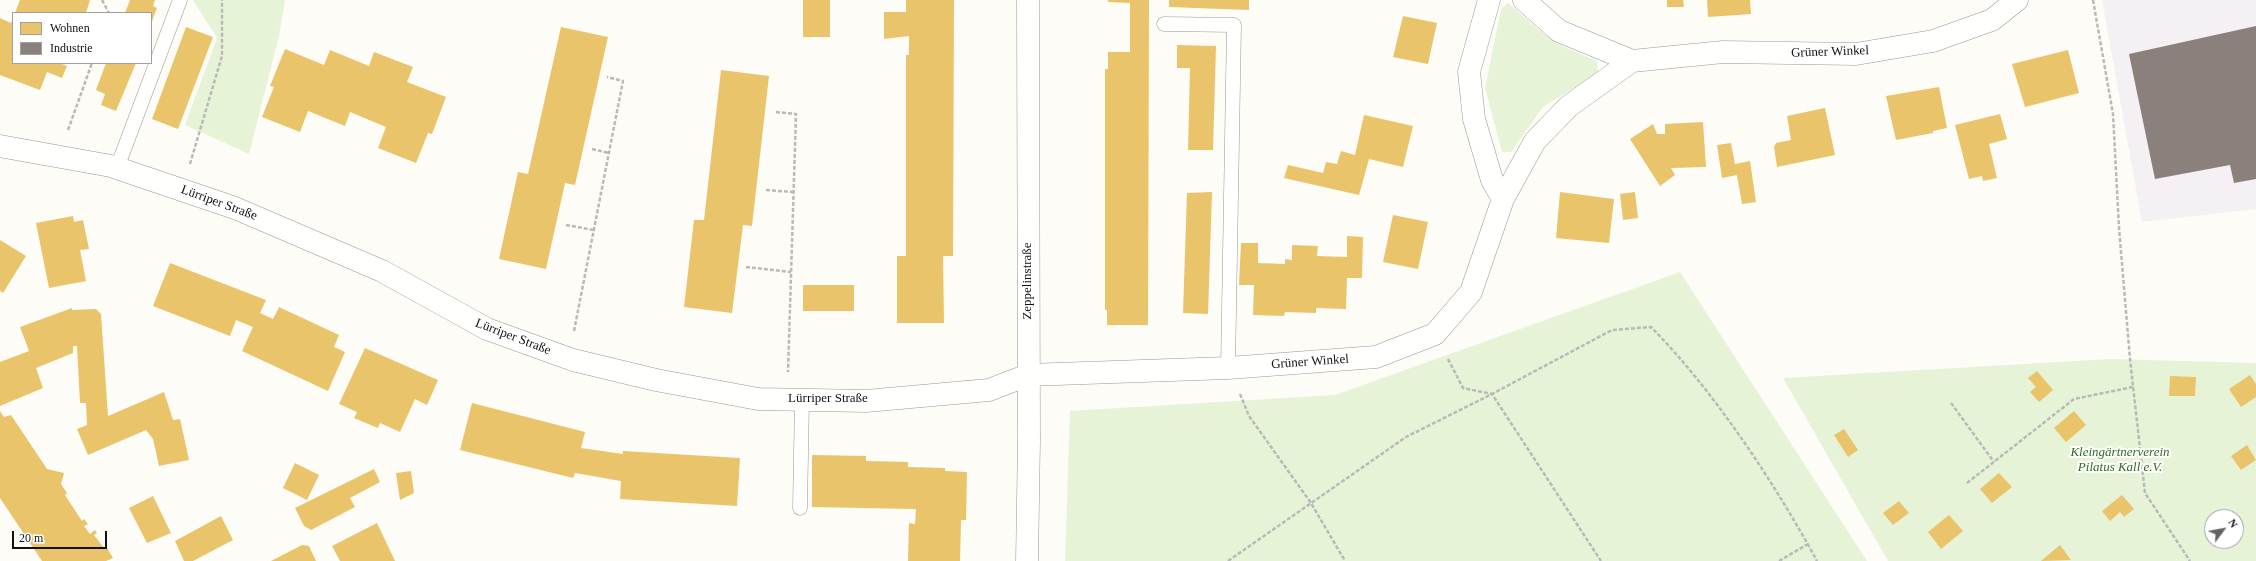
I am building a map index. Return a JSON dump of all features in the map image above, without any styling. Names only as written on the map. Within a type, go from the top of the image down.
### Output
[{"type":"street","name":"Zeppelinstraße","points":[[1027,561],[1028,0]]},
{"type":"street","points":[[1489,0],[1469,72],[1474,119],[1492,180],[1503,199]]},
{"type":"street","name":"Grüner Winkel","points":[[1524,0],[1559,31],[1632,61],[1723,52],[1856,54],[1933,41],[1992,20],[2017,0]]},
{"type":"street","name":"Grüner Winkel","points":[[1028,375],[1228,368],[1376,357],[1435,334],[1471,292],[1503,199],[1535,141],[1568,106],[1632,61]]},
{"type":"street","name":"Lürriper Straße","points":[[0,146],[117,168],[235,208],[382,271],[487,329],[569,358],[656,380],[758,399],[866,401],[989,390],[1028,375]]},
{"type":"lane","points":[[117,168],[180,0]]},
{"type":"lane","points":[[1164,24],[1234,25],[1228,368]]},
{"type":"lane","points":[[794,399],[800,508]]},
{"type":"path","points":[[102,0],[108,12]]},
{"type":"path","points":[[182,190],[222,56],[222,0]]},
{"type":"path","points":[[2094,0],[2113,114],[2119,228],[2133,387],[2145,493],[2190,561]]},
{"type":"path","points":[[58,156],[92,64]]},
{"type":"path","points":[[569,358],[623,81],[607,77]]},
{"type":"path","points":[[776,112],[796,114],[791,272],[794,399]]},
{"type":"path","points":[[592,149],[609,153]]},
{"type":"path","points":[[766,190],[793,192]]},
{"type":"path","points":[[566,225],[594,230]]},
{"type":"path","points":[[746,267],[791,272]]},
{"type":"path","points":[[1228,561],[1406,437],[1492,394],[1612,330],[1651,327],[1680,356],[1736,432],[1808,544],[1817,561]]},
{"type":"path","points":[[1435,334],[1463,388],[1492,394],[1601,561]]},
{"type":"path","points":[[1228,368],[1249,416],[1311,503],[1345,561]]},
{"type":"path","points":[[1967,483],[2074,399],[2133,387]]},
{"type":"path","points":[[1951,403],[1994,462]]},
{"type":"path","points":[[1779,561],[1808,544]]},
{"type":"shaded area","points":[[2102,0],[2256,0],[2256,209],[2142,222]]},
{"type":"green space","points":[[193,0],[285,0],[279,36],[249,154],[185,125],[217,38]]},
{"type":"green space","points":[[1508,3],[1544,34],[1562,46],[1597,61],[1598,73],[1543,107],[1511,152],[1502,152],[1485,88],[1501,9]]},
{"type":"green space","points":[[1680,272],[1867,561],[1065,561],[1070,411],[1335,395]]},
{"type":"green space","name":"Kleingärtnerverein Pilatus Kall e.V.","points":[[2110,359],[2256,363],[2256,561],[1888,561],[1783,378]]},
{"type":"building: Wohnen","points":[[20,0],[90,0],[86,12],[15,12]]},
{"type":"building: Wohnen","points":[[130,0],[155,0],[153,6],[157,8],[152,21],[152,12],[125,12]]},
{"type":"building: Wohnen","points":[[803,0],[830,0],[830,37],[803,37]]},
{"type":"building: Wohnen","points":[[906,0],[954,0],[953,256],[943,256],[944,323],[897,323],[897,256],[906,256],[906,55],[909,55],[909,36],[884,39],[884,12],[906,12]]},
{"type":"building: Wohnen","points":[[1108,0],[1149,0],[1148,325],[1107,325],[1107,310],[1105,310],[1105,69],[1108,69],[1108,52],[1130,52],[1130,3],[1108,2]]},
{"type":"building: Wohnen","points":[[1169,0],[1249,0],[1249,10],[1169,7]]},
{"type":"building: Wohnen","points":[[1667,0],[1683,0],[1684,7],[1667,7]]},
{"type":"building: Wohnen","points":[[1707,0],[1750,0],[1751,14],[1708,17]]},
{"type":"building: Wohnen","points":[[1403,16],[1437,23],[1428,64],[1393,57]]},
{"type":"building: Wohnen","points":[[0,18],[11,23],[12,20],[12,64],[62,64],[67,66],[62,78],[47,72],[40,90],[0,75]]},
{"type":"building: Wohnen","points":[[186,27],[213,37],[178,129],[152,119]]},
{"type":"building: Wohnen","points":[[561,27],[608,37],[575,185],[565,183],[546,269],[499,259],[518,172],[528,174]]},
{"type":"building: Wohnen","points":[[1177,45],[1216,46],[1213,150],[1188,150],[1190,68],[1177,68]]},
{"type":"building: Wohnen","points":[[285,49],[324,65],[330,50],[369,66],[374,52],[413,67],[407,82],[446,97],[432,134],[428,133],[416,163],[378,148],[386,127],[350,112],[345,126],[308,111],[300,132],[262,117],[274,87],[270,86]]},
{"type":"building: Wohnen","points":[[2068,50],[2079,93],[2025,107],[2012,64]]},
{"type":"building: Wohnen","points":[[106,64],[136,64],[116,111],[101,105],[105,94],[96,90]]},
{"type":"building: Wohnen","points":[[721,70],[769,76],[752,226],[743,225],[732,313],[684,307],[694,220],[704,220]]},
{"type":"building: Wohnen","points":[[1939,87],[1947,128],[1933,131],[1933,133],[1896,140],[1886,96]]},
{"type":"building: Wohnen","points":[[1825,108],[1835,155],[1777,167],[1774,147],[1776,143],[1791,140],[1787,116]]},
{"type":"building: Wohnen","points":[[2000,114],[2007,139],[1989,144],[1997,178],[1983,181],[1982,176],[1969,179],[1955,125]]},
{"type":"building: Wohnen","points":[[1364,115],[1413,126],[1403,167],[1369,159],[1359,195],[1284,178],[1288,165],[1323,173],[1326,162],[1337,164],[1341,151],[1355,155]]},
{"type":"building: Wohnen","points":[[1703,122],[1706,167],[1671,168],[1675,175],[1660,186],[1630,139],[1653,124],[1657,134],[1665,134],[1665,124]]},
{"type":"building: Wohnen","points":[[1731,143],[1737,175],[1722,178],[1717,145]]},
{"type":"building: Wohnen","points":[[1750,161],[1756,202],[1742,204],[1735,164]]},
{"type":"building: Wohnen","points":[[1212,192],[1208,314],[1183,313],[1187,193]]},
{"type":"building: Wohnen","points":[[1560,192],[1614,199],[1609,243],[1556,238]]},
{"type":"building: Wohnen","points":[[1635,192],[1638,218],[1623,220],[1620,194]]},
{"type":"building: Wohnen","points":[[1393,215],[1428,222],[1418,269],[1383,262]]},
{"type":"building: Wohnen","points":[[73,216],[74,222],[83,220],[89,249],[80,250],[86,281],[49,288],[36,223]]},
{"type":"building: Wohnen","points":[[1347,236],[1363,237],[1362,278],[1347,278],[1346,309],[1316,308],[1316,313],[1285,312],[1284,316],[1253,315],[1254,285],[1239,285],[1241,243],[1258,243],[1258,263],[1285,264],[1285,259],[1292,260],[1292,245],[1318,246],[1317,256],[1347,257]]},
{"type":"building: Wohnen","points":[[0,240],[26,256],[3,293],[0,291]]},
{"type":"building: Wohnen","points":[[170,263],[266,300],[260,313],[273,319],[279,307],[339,335],[334,347],[345,352],[328,391],[242,351],[253,327],[236,320],[230,336],[153,306]]},
{"type":"building: Wohnen","points":[[803,285],[854,285],[854,311],[803,311]]},
{"type":"building: Wohnen","points":[[72,308],[72,310],[96,309],[101,314],[108,416],[164,392],[173,420],[180,419],[189,460],[159,466],[153,439],[146,430],[88,455],[77,429],[87,425],[86,403],[80,403],[77,346],[73,346],[73,353],[36,368],[43,388],[0,406],[0,362],[29,351],[20,327]]},
{"type":"building: Wohnen","points":[[365,348],[438,380],[427,405],[415,399],[400,432],[380,423],[378,428],[354,418],[357,412],[339,404]]},
{"type":"building: Wohnen","points":[[2037,371],[2053,390],[2039,402],[2030,392],[2036,387],[2028,378]]},
{"type":"building: Wohnen","points":[[2250,375],[2256,384],[2256,397],[2241,407],[2229,389]]},
{"type":"building: Wohnen","points":[[2170,376],[2196,377],[2195,396],[2169,396]]},
{"type":"building: Wohnen","points":[[472,403],[585,432],[581,448],[623,454],[623,451],[740,458],[737,506],[620,499],[621,481],[575,473],[573,478],[460,450]]},
{"type":"building: Wohnen","points":[[0,411],[4,417],[11,415],[47,469],[64,473],[61,484],[67,493],[65,495],[82,521],[84,519],[88,524],[84,526],[90,534],[95,530],[97,533],[94,535],[104,548],[106,546],[113,558],[106,561],[42,561],[0,498]]},
{"type":"building: Wohnen","points":[[2074,411],[2086,425],[2066,442],[2054,428]]},
{"type":"building: Wohnen","points":[[1844,429],[1858,450],[1848,457],[1834,435]]},
{"type":"building: Wohnen","points":[[2247,445],[2256,460],[2241,470],[2231,456]]},
{"type":"building: Wohnen","points":[[812,455],[866,456],[866,461],[908,462],[908,467],[945,468],[945,471],[967,472],[966,520],[961,520],[960,561],[908,561],[909,523],[915,524],[916,509],[812,507]]},
{"type":"building: Wohnen","points":[[295,463],[319,475],[307,500],[283,488]]},
{"type":"building: Wohnen","points":[[374,469],[380,482],[350,498],[355,507],[311,530],[304,526],[295,508]]},
{"type":"building: Wohnen","points":[[411,471],[414,493],[400,500],[396,473]]},
{"type":"building: Wohnen","points":[[1999,473],[2012,487],[1992,503],[1980,489]]},
{"type":"building: Wohnen","points":[[2122,495],[2134,509],[2124,517],[2120,512],[2110,521],[2102,511]]},
{"type":"building: Wohnen","points":[[153,496],[171,533],[147,543],[129,508]]},
{"type":"building: Wohnen","points":[[1899,501],[1909,513],[1893,525],[1883,513]]},
{"type":"building: Wohnen","points":[[1949,515],[1963,531],[1941,549],[1928,532]]},
{"type":"building: Wohnen","points":[[221,516],[233,540],[193,561],[184,561],[175,541]]},
{"type":"building: Wohnen","points":[[377,523],[395,561],[340,561],[332,546]]},
{"type":"building: Wohnen","points":[[302,545],[309,546],[316,561],[271,561]]},
{"type":"building: Wohnen","points":[[2060,545],[2071,560],[2041,561]]},
{"type":"building: Industrie","points":[[2256,26],[2256,179],[2234,183],[2230,165],[2155,179],[2129,54]]}]
